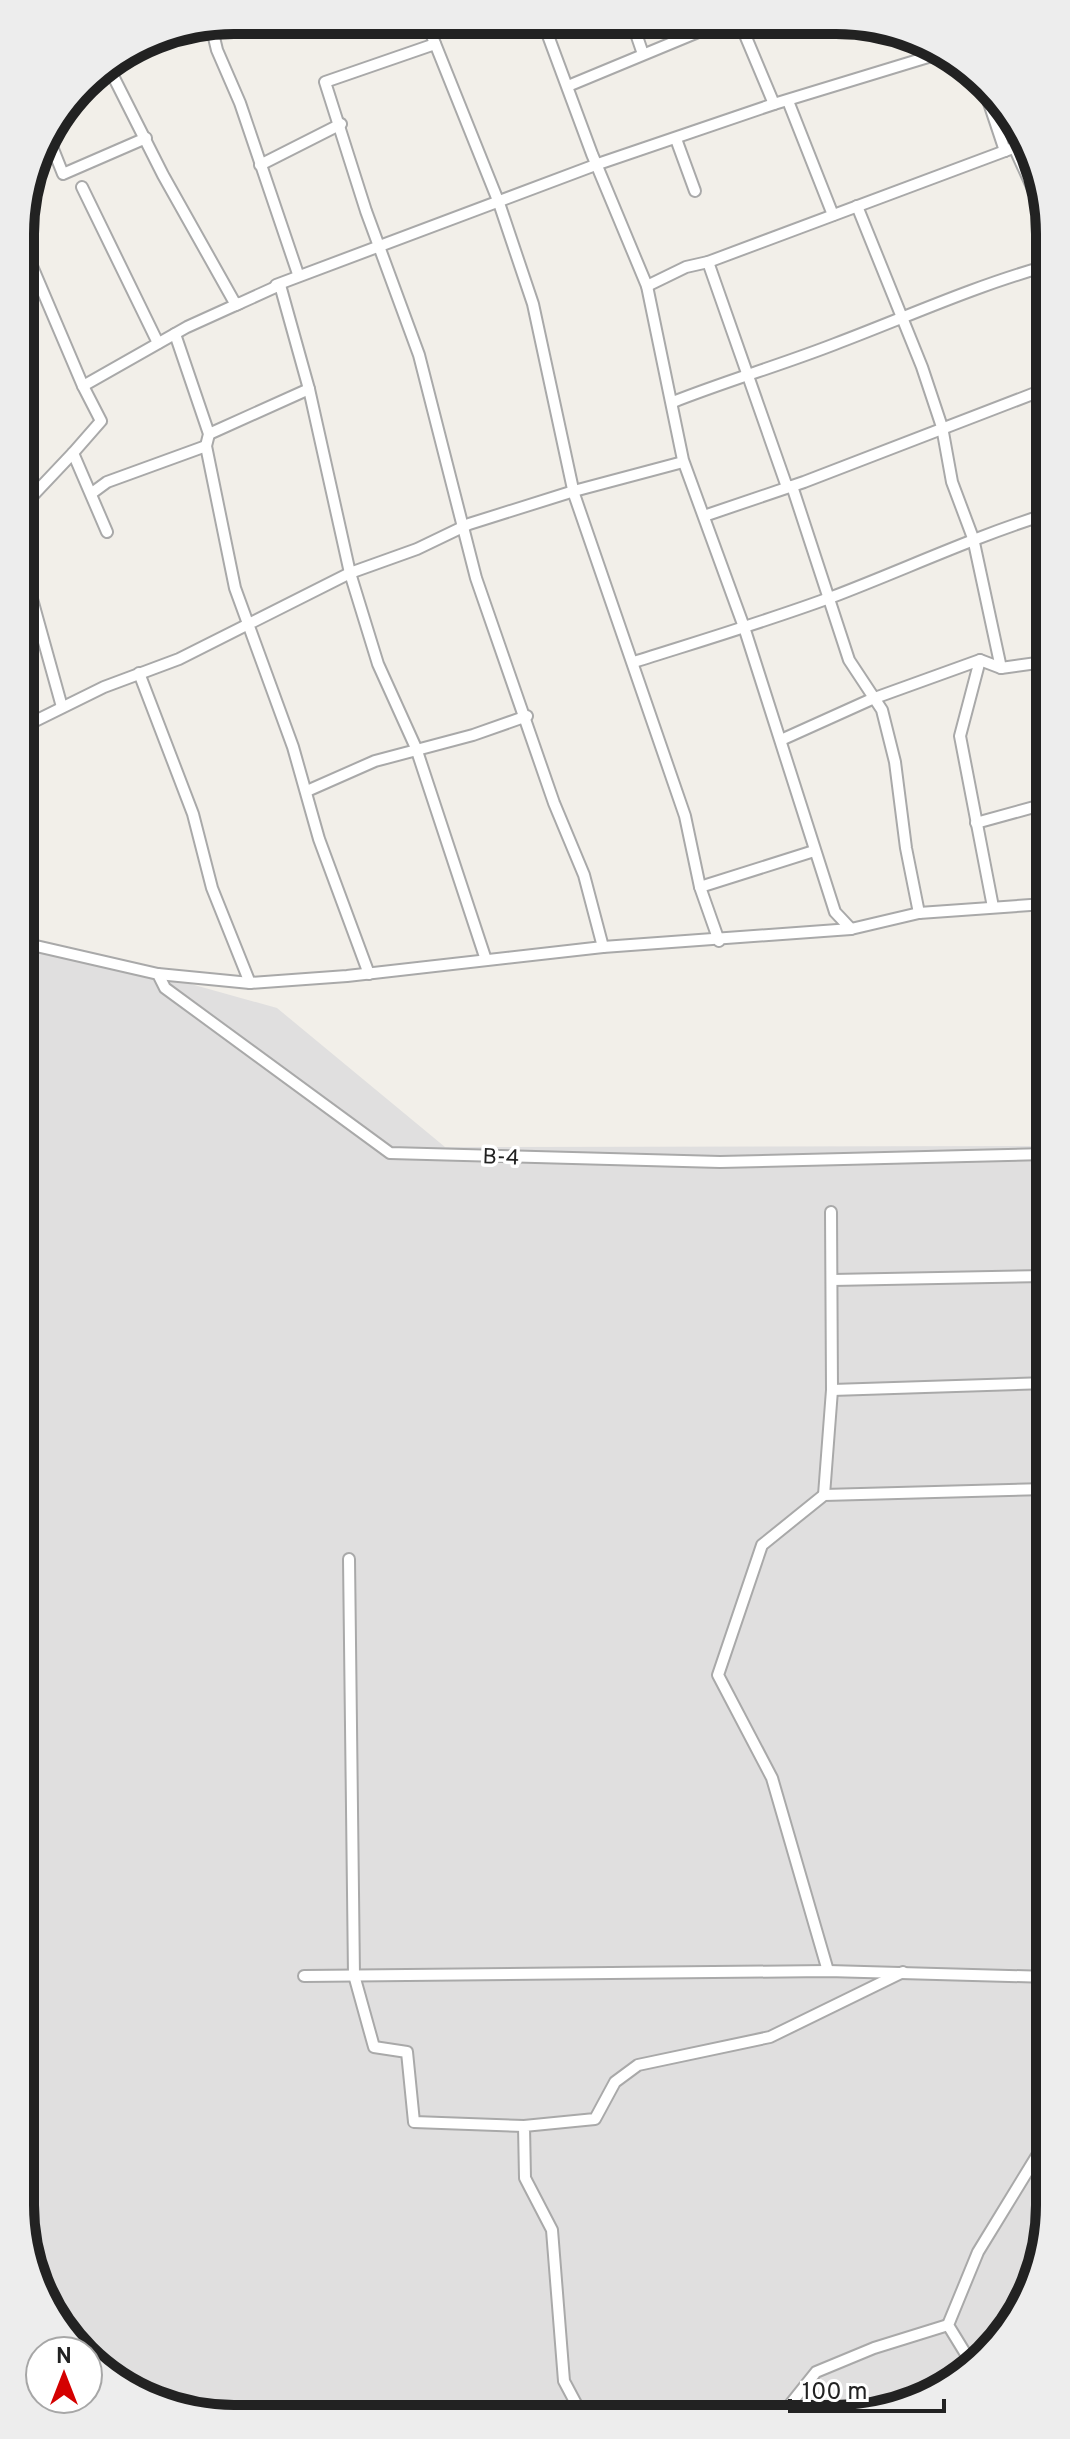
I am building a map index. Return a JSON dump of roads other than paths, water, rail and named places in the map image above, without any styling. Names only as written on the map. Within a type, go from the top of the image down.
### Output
[{"type":"street","points":[[431,34],[499,203],[533,304],[574,491],[685,816],[700,887],[719,941]]},
{"type":"street","points":[[548,34],[647,286],[683,462],[744,627],[835,912],[851,929]]},
{"type":"street","points":[[636,34],[643,54]]},
{"type":"street","points":[[568,86],[693,34]]},
{"type":"street","points":[[745,34],[774,104]]},
{"type":"street","points":[[214,36],[240,103],[298,274]]},
{"type":"street","points":[[435,44],[325,82],[419,355],[462,529],[554,803],[584,875],[603,947]]},
{"type":"street","points":[[236,305],[298,274],[381,248],[598,164],[774,104],[928,57]]},
{"type":"street","points":[[113,76],[163,175],[236,305]]},
{"type":"street","points":[[788,101],[833,215]]},
{"type":"street","points":[[1000,120],[1028,179]]},
{"type":"street","points":[[260,165],[341,124]]},
{"type":"street","points":[[53,150],[63,174],[146,138]]},
{"type":"street","points":[[676,139],[695,191]]},
{"type":"street","points":[[647,286],[686,267],[708,262],[1013,148]]},
{"type":"street","points":[[82,187],[158,343]]},
{"type":"street","points":[[857,206],[942,427],[952,482],[973,538],[1001,668]]},
{"type":"street","points":[[708,262],[849,660],[882,710],[895,762],[906,848],[919,913]]},
{"type":"street","points":[[673,402],[748,372],[836,344],[901,316],[1036,269]]},
{"type":"street","points":[[34,271],[101,421],[34,494]]},
{"type":"street","points":[[83,386],[175,334],[280,285],[309,389],[350,573],[378,664],[416,748],[486,960]]},
{"type":"street","points":[[175,334],[209,434],[206,446],[235,588],[307,791],[319,839],[369,974]]},
{"type":"street","points":[[209,434],[309,389]]},
{"type":"street","points":[[704,516],[790,487],[1036,393]]},
{"type":"street","points":[[92,493],[107,482],[206,446]]},
{"type":"street","points":[[73,453],[107,532]]},
{"type":"street","points":[[34,721],[139,673],[179,659],[350,573],[462,529],[574,491],[683,462]]},
{"type":"street","points":[[634,662],[828,598],[929,559],[973,538],[1036,518]]},
{"type":"street","points":[[34,606],[62,707]]},
{"type":"street","points":[[781,740],[872,699],[980,660],[1001,668],[1036,663]]},
{"type":"street","points":[[980,660],[960,736],[993,907]]},
{"type":"street","points":[[139,673],[193,814],[212,888],[250,983]]},
{"type":"street","points":[[307,791],[416,748],[473,735],[527,716]]},
{"type":"street","points":[[976,823],[1036,806]]},
{"type":"street","points":[[700,887],[814,851]]},
{"type":"street","points":[[34,946],[158,974],[250,983],[369,974],[603,947],[719,941],[851,929],[919,913],[1036,905]]},
{"type":"street","name":"B-4","points":[[158,974],[165,988],[390,1153],[720,1162],[1036,1154]]},
{"type":"street","points":[[824,1495],[832,1390],[831,1212]]},
{"type":"street","points":[[832,1280],[1036,1276]]},
{"type":"street","points":[[832,1390],[1036,1383]]},
{"type":"street","points":[[828,1971],[772,1778],[718,1675],[762,1545],[824,1495],[1036,1489]]},
{"type":"street","points":[[349,1559],[354,1975],[374,2047],[407,2052],[414,2122],[524,2126],[595,2119],[615,2082],[638,2065],[770,2037],[905,1971]]},
{"type":"street","points":[[304,1976],[905,1971],[1036,1976]]},
{"type":"street","points":[[524,2126],[525,2178],[552,2230],[564,2381],[577,2405]]},
{"type":"street","points":[[948,2325],[978,2252],[1036,2157]]},
{"type":"street","points":[[948,2325],[967,2356]]},
{"type":"street","points":[[790,2405],[816,2372],[874,2348],[948,2325]]}]
